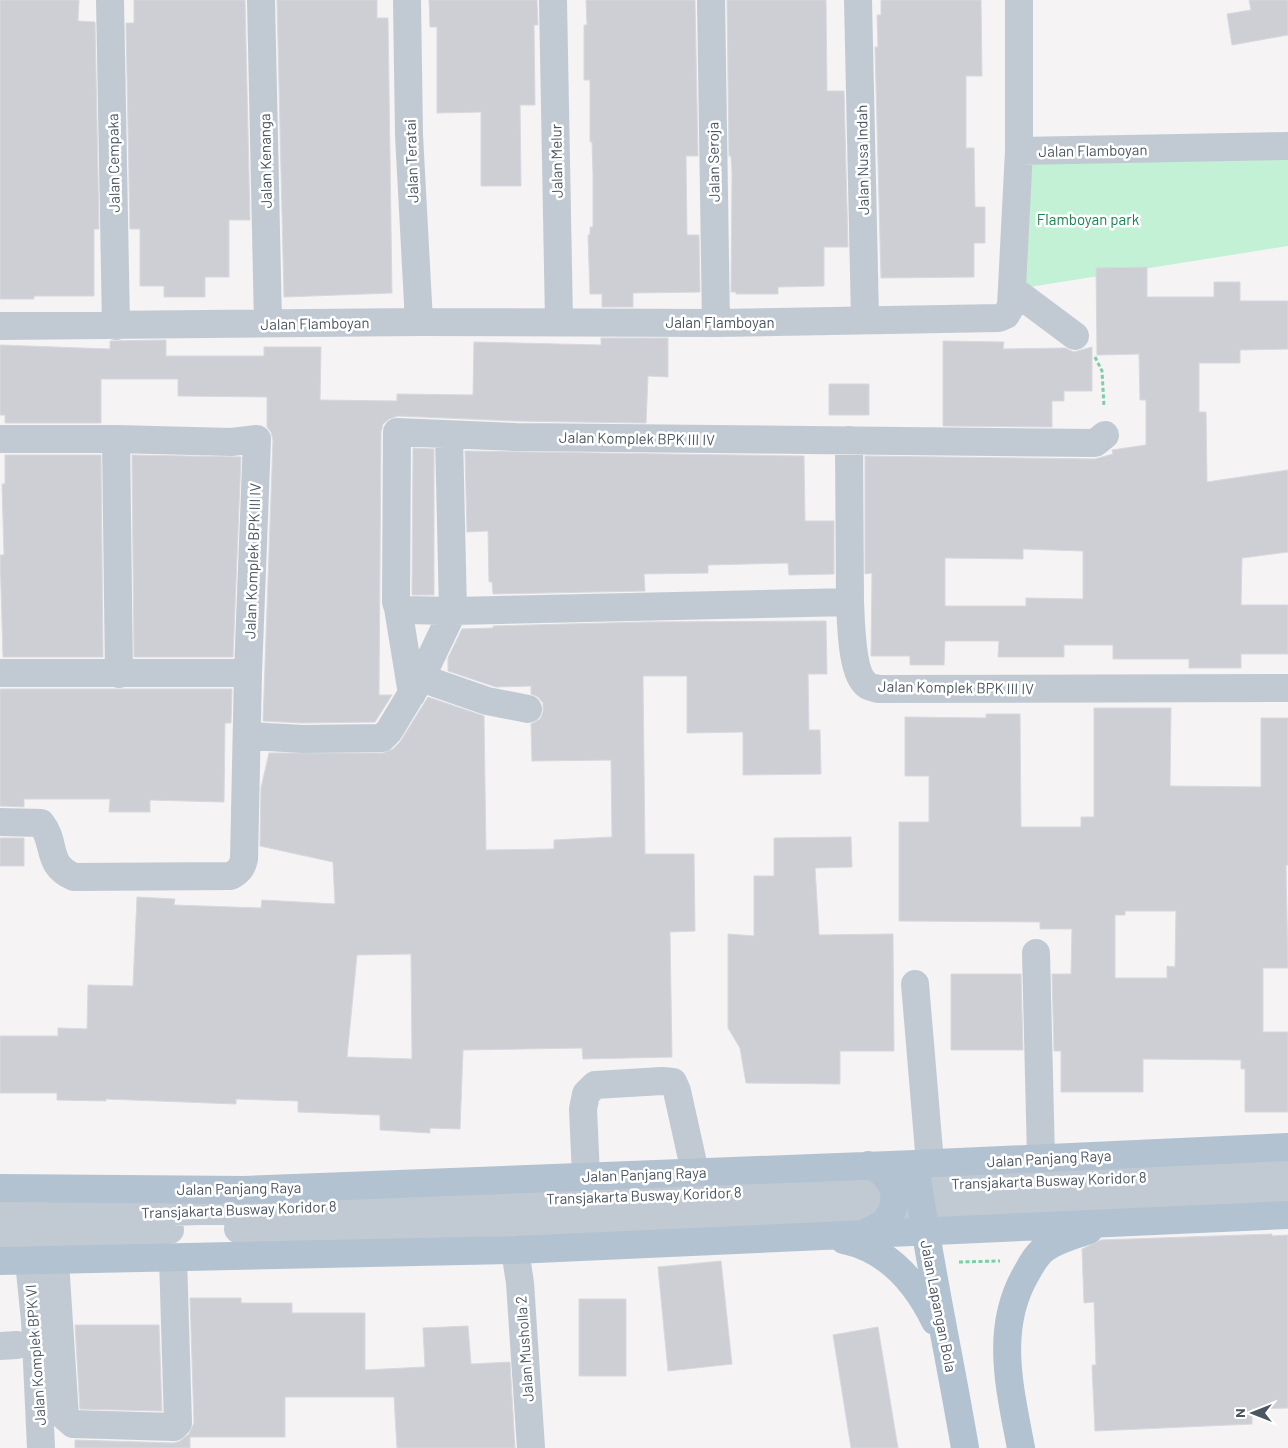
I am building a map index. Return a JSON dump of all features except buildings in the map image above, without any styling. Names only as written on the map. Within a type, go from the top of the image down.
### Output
[{"type":"main road","name":"Jalan Panjang Raya","points":[[0,1261],[515,1250],[863,1234],[913,1192],[1041,1158],[1288,1147]]},
{"type":"main road","name":"Jalan Panjang Raya","points":[[0,1188],[244,1190],[868,1165],[913,1192],[1117,1221],[1288,1215]]},
{"type":"main road","points":[[863,1234],[882,1223],[913,1192]]},
{"type":"main road","name":"Jalan Lapangan Bola","points":[[913,1192],[948,1349],[966,1448]]},
{"type":"main road","points":[[1021,1448],[1007,1376],[1006,1351],[1008,1323],[1016,1291],[1034,1261],[1046,1248],[1117,1221]]},
{"type":"main road","points":[[824,1236],[860,1244],[874,1250],[896,1266],[925,1301],[948,1349]]},
{"type":"street","name":"Jalan Cempaka","points":[[110,0],[116,326]]},
{"type":"street","name":"Jalan Kenanga","points":[[261,0],[268,323]]},
{"type":"street","name":"Jalan Teratai","points":[[407,0],[409,135],[419,322]]},
{"type":"street","name":"Jalan Melur","points":[[553,0],[559,321]]},
{"type":"street","name":"Jalan Seroja","points":[[711,0],[716,323]]},
{"type":"street","name":"Jalan Nusa Indah","points":[[858,0],[865,319]]},
{"type":"street","points":[[1019,0],[1020,151]]},
{"type":"street","name":"Jalan Flamboyan","points":[[0,326],[559,321],[716,323],[999,318],[1006,315],[1011,306],[1020,151],[1288,146]]},
{"type":"street","points":[[1012,289],[1075,336]]},
{"type":"street","name":"Jalan Komplek BPK III IV","points":[[398,608],[396,602],[397,432],[449,436],[1095,443],[1105,435]]},
{"type":"street","points":[[248,736],[303,739],[382,738],[389,731],[416,686],[453,611],[449,436]]},
{"type":"street","points":[[116,438],[119,674]]},
{"type":"street","name":"Jalan Komplek BPK III IV","points":[[0,439],[116,438],[231,442],[256,440],[244,859],[242,868],[231,876],[74,877],[65,873],[56,865],[41,824],[0,822]]},
{"type":"street","name":"Jalan Komplek BPK III IV","points":[[849,440],[850,602],[856,660],[859,674],[866,685],[878,689],[1288,688]]},
{"type":"street","points":[[416,686],[398,608],[453,611],[850,602]]},
{"type":"street","points":[[0,673],[248,673]]},
{"type":"street","points":[[416,686],[528,709]]},
{"type":"street","points":[[1036,953],[1041,1158]]},
{"type":"street","points":[[913,1192],[916,984]]},
{"type":"street","points":[[586,1176],[583,1109],[586,1094],[595,1085],[662,1080],[673,1082],[677,1091],[695,1172]]},
{"type":"street","name":"Transjakarta Busway Koridor 8","points":[[0,1211],[171,1212],[913,1192],[1288,1171]]},
{"type":"street","name":"Transjakarta Busway Koridor 8","points":[[0,1236],[620,1220],[913,1192],[1288,1193]]},
{"type":"street","name":"Jalan Musholla 2","points":[[515,1250],[520,1283],[531,1448]]},
{"type":"street","points":[[42,1261],[65,1417],[73,1424],[174,1427],[178,1423],[173,1258]]},
{"type":"street","name":"Jalan Komplek BPK VI","points":[[41,1448],[35,1320],[42,1261]]},
{"type":"path","points":[[1075,336],[1094,355],[1102,371],[1105,435]]},
{"type":"green space","name":"Flamboyan park","points":[[1288,152],[1288,246],[1023,288],[1032,164]]}]
